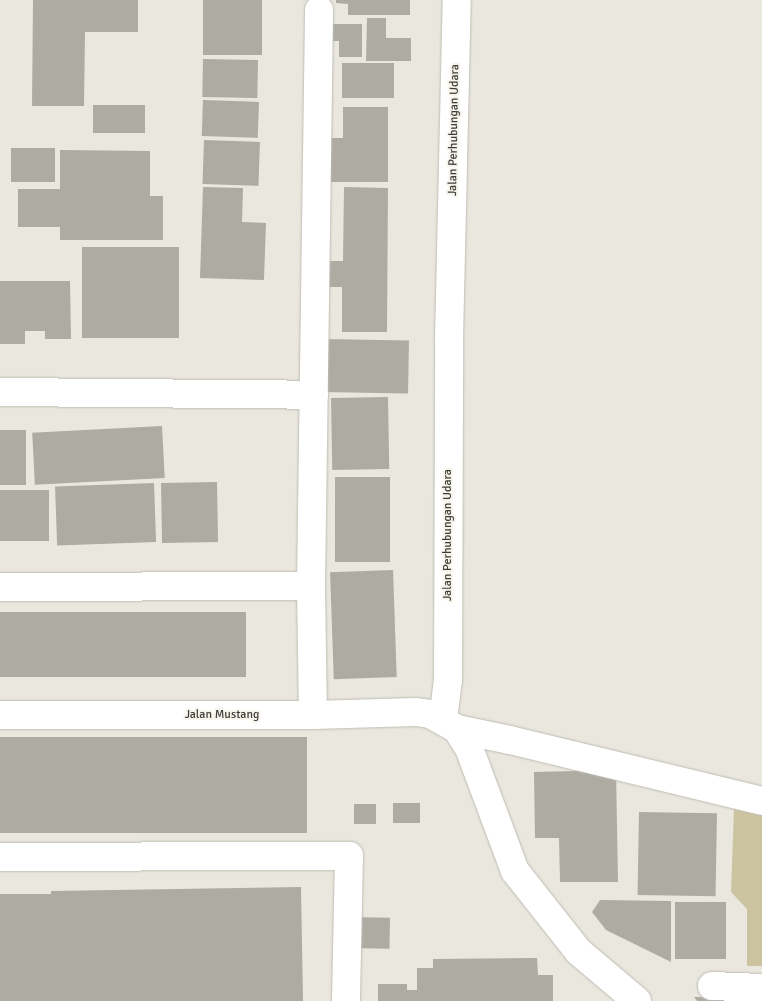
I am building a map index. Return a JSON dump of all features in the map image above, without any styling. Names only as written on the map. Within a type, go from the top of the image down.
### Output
[{"type":"street","name":"Jalan Perhubungan Udara","points":[[450,725],[448,681],[448,340],[457,0]]},
{"type":"street","points":[[313,715],[311,586],[319,10]]},
{"type":"street","points":[[0,392],[314,395]]},
{"type":"street","points":[[0,587],[311,586]]},
{"type":"street","name":"Jalan Mustang","points":[[0,715],[313,715],[416,712],[430,714],[450,725],[762,801]]},
{"type":"street","points":[[450,725],[469,748],[515,871],[579,952],[637,1001]]},
{"type":"street","points":[[0,857],[349,856],[346,1001]]},
{"type":"street","points":[[712,986],[762,988]]},
{"type":"shaded area","points":[[734,807],[762,810],[762,966],[747,966],[747,909],[731,892]]},
{"type":"building","points":[[33,0],[138,0],[138,32],[85,32],[84,106],[32,106]]},
{"type":"building","points":[[203,0],[262,0],[262,55],[203,55]]},
{"type":"building","points":[[336,0],[410,0],[410,15],[348,15],[348,4],[336,3]]},
{"type":"building","points":[[367,18],[386,18],[386,38],[411,38],[411,61],[366,61]]},
{"type":"building","points":[[325,24],[362,24],[362,57],[339,57],[339,41],[324,41]]},
{"type":"building","points":[[203,59],[258,60],[257,98],[202,97]]},
{"type":"building","points":[[342,63],[394,63],[394,98],[342,98]]},
{"type":"building","points":[[203,100],[259,102],[258,138],[202,136]]},
{"type":"building","points":[[93,105],[145,105],[145,133],[93,133]]},
{"type":"building","points":[[343,107],[388,107],[388,182],[328,182],[329,138],[343,138]]},
{"type":"building","points":[[204,140],[260,142],[258,186],[202,184]]},
{"type":"building","points":[[11,148],[55,148],[55,182],[11,182]]},
{"type":"building","points":[[60,150],[150,151],[150,196],[163,196],[163,240],[60,240],[60,227],[18,227],[18,189],[60,189]]},
{"type":"building","points":[[203,187],[243,188],[242,222],[266,223],[264,280],[200,278]]},
{"type":"building","points":[[344,187],[388,188],[387,332],[342,332],[342,287],[324,287],[325,261],[343,261]]},
{"type":"building","points":[[82,247],[179,247],[179,338],[82,338]]},
{"type":"building","points":[[0,281],[70,281],[71,339],[45,339],[45,331],[25,331],[25,344],[0,344]]},
{"type":"building","points":[[324,339],[409,340],[408,393],[323,392]]},
{"type":"building","points":[[388,397],[389,469],[332,470],[331,398]]},
{"type":"building","points":[[162,426],[165,478],[35,485],[32,433]]},
{"type":"building","points":[[0,430],[26,430],[26,485],[0,485]]},
{"type":"building","points":[[335,477],[390,477],[390,562],[335,562]]},
{"type":"building","points":[[217,482],[218,542],[162,543],[161,483]]},
{"type":"building","points":[[154,483],[156,542],[57,545],[55,486]]},
{"type":"building","points":[[0,490],[49,490],[49,541],[0,541]]},
{"type":"building","points":[[393,570],[397,677],[334,679],[330,572]]},
{"type":"building","points":[[0,612],[246,612],[246,677],[0,677]]},
{"type":"building","points":[[0,737],[307,737],[307,833],[0,833]]},
{"type":"building","points":[[616,770],[618,882],[560,882],[559,838],[535,838],[534,772]]},
{"type":"building","points":[[393,803],[420,803],[420,823],[393,823]]},
{"type":"building","points":[[354,804],[376,804],[376,824],[354,824]]},
{"type":"building","points":[[639,812],[717,813],[716,896],[638,895]]},
{"type":"building","points":[[301,887],[303,1001],[0,1001],[0,894],[51,894],[51,891]]},
{"type":"building","points":[[600,900],[671,901],[671,962],[606,930],[592,912]]},
{"type":"building","points":[[675,902],[726,902],[726,959],[675,959]]},
{"type":"building","points":[[349,917],[390,918],[389,949],[348,948]]},
{"type":"building","points":[[537,958],[538,975],[553,975],[553,1001],[378,1001],[378,984],[407,984],[407,990],[417,990],[417,968],[433,968],[433,959]]},
{"type":"building","points":[[694,997],[762,998],[762,1001],[697,1001]]}]
